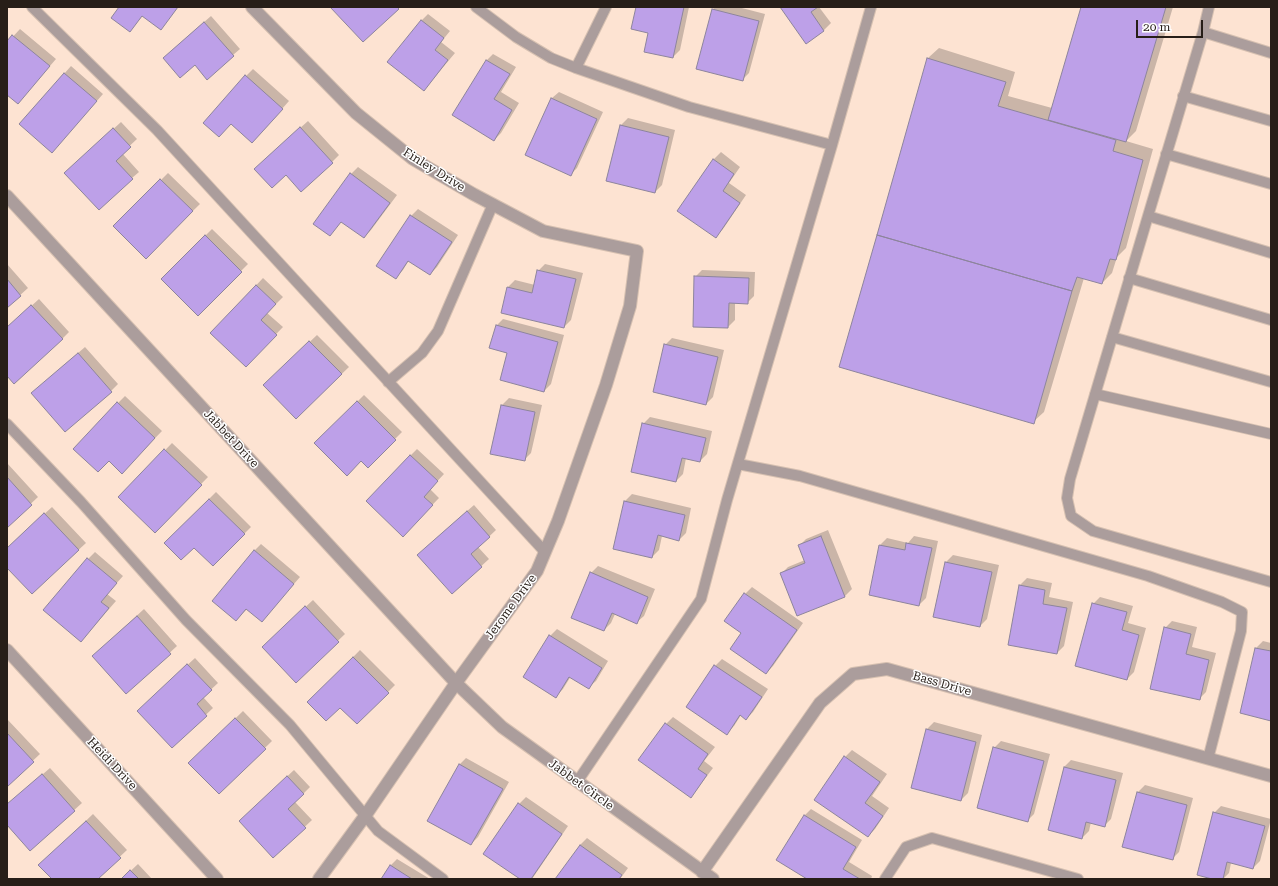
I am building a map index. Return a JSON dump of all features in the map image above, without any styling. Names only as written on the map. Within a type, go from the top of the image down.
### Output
[{"type":"street","name":"Finley Drive","points":[[252,7],[356,114],[413,159],[543,231],[637,251]]},
{"type":"street","name":"Jabbet Drive","points":[[7,196],[456,683]]},
{"type":"street","name":"Jerome Drive","points":[[319,879],[365,816],[456,683],[537,572],[558,521],[606,385],[630,306],[637,251]]},
{"type":"street","name":"Heidi Drive","points":[[7,650],[218,879]]},
{"type":"street","name":"Bass Drive","points":[[702,872],[820,704],[853,674],[887,668],[1271,776]]},
{"type":"street","name":"Jabbet Circle","points":[[456,683],[502,727],[713,879]]},
{"type":"lane","points":[[32,7],[156,130],[545,552]]},
{"type":"lane","points":[[476,7],[522,40],[551,58],[576,68],[689,107],[832,145]]},
{"type":"lane","points":[[576,68],[606,7]]},
{"type":"lane","points":[[577,782],[700,599],[871,7]]},
{"type":"lane","points":[[1209,7],[1203,32],[1070,479],[1067,498],[1071,516],[1093,531],[1271,582]]},
{"type":"lane","points":[[1203,32],[1271,53]]},
{"type":"lane","points":[[1184,96],[1271,121]]},
{"type":"lane","points":[[1166,154],[1271,184]]},
{"type":"lane","points":[[388,382],[422,353],[438,331],[493,204]]},
{"type":"lane","points":[[1148,216],[1271,253]]},
{"type":"lane","points":[[1129,278],[1271,320]]},
{"type":"lane","points":[[1112,337],[1271,382]]},
{"type":"lane","points":[[1095,394],[1271,434]]},
{"type":"lane","points":[[7,424],[81,502],[186,620],[290,725],[378,831],[443,879]]},
{"type":"lane","points":[[738,464],[800,476],[1148,576],[1222,602],[1242,612],[1241,631],[1208,759]]},
{"type":"lane","points":[[885,879],[906,847],[932,838],[1078,879]]},
{"type":"building","points":[[119,7],[178,7],[161,30],[142,16],[130,32],[111,18]]},
{"type":"building","points":[[330,7],[397,7],[399,9],[363,42]]},
{"type":"building","points":[[636,7],[684,7],[673,58],[644,52],[648,33],[631,29]]},
{"type":"building","points":[[780,7],[818,7],[811,12],[824,31],[806,44]]},
{"type":"building","points":[[1081,7],[1166,7],[1126,142],[1048,120]]},
{"type":"building","points":[[712,9],[759,21],[743,81],[696,69]]},
{"type":"building","points":[[421,20],[444,38],[435,50],[448,60],[424,91],[387,62]]},
{"type":"building","points":[[204,22],[234,56],[207,80],[195,65],[180,78],[163,58]]},
{"type":"building","points":[[12,35],[50,66],[18,104],[7,95],[7,41]]},
{"type":"building","points":[[927,58],[1006,82],[998,106],[1116,140],[1113,151],[1143,160],[1116,260],[1110,259],[1102,284],[1077,277],[1072,291],[877,235]]},
{"type":"building","points":[[486,60],[510,74],[494,99],[512,110],[494,141],[452,115]]},
{"type":"building","points":[[64,73],[97,101],[52,153],[19,124]]},
{"type":"building","points":[[245,75],[283,109],[252,143],[231,124],[219,137],[203,123]]},
{"type":"building","points":[[551,98],[597,119],[571,176],[525,155]]},
{"type":"building","points":[[620,125],[669,137],[655,193],[606,181]]},
{"type":"building","points":[[300,127],[333,163],[301,192],[286,175],[272,188],[254,169]]},
{"type":"building","points":[[113,128],[131,147],[116,161],[133,179],[99,210],[64,173]]},
{"type":"building","points":[[713,159],[734,174],[723,191],[740,203],[716,238],[677,211]]},
{"type":"building","points":[[350,173],[390,203],[364,238],[341,222],[330,236],[313,224]]},
{"type":"building","points":[[160,179],[193,211],[146,259],[113,226]]},
{"type":"building","points":[[410,215],[452,242],[430,275],[408,261],[396,279],[376,266]]},
{"type":"building","points":[[205,235],[242,272],[198,316],[161,279]]},
{"type":"building","points":[[877,235],[1072,291],[1034,424],[839,367]]},
{"type":"building","points":[[537,270],[576,279],[564,328],[501,313],[507,287],[532,293]]},
{"type":"building","points":[[694,276],[749,278],[748,304],[729,303],[728,328],[693,327]]},
{"type":"building","points":[[7,279],[21,296],[7,308]]},
{"type":"building","points":[[256,285],[276,304],[261,320],[277,335],[246,367],[210,333]]},
{"type":"building","points":[[31,305],[63,339],[14,384],[7,376],[7,327]]},
{"type":"building","points":[[496,325],[558,342],[544,392],[500,380],[507,353],[489,348]]},
{"type":"building","points":[[309,341],[342,374],[296,419],[263,385]]},
{"type":"building","points":[[664,344],[718,357],[706,405],[653,392]]},
{"type":"building","points":[[78,353],[112,392],[65,432],[31,393]]},
{"type":"building","points":[[357,401],[396,440],[368,468],[361,461],[347,476],[314,443]]},
{"type":"building","points":[[117,402],[155,438],[122,474],[109,461],[98,472],[73,449]]},
{"type":"building","points":[[501,405],[535,412],[525,461],[490,454]]},
{"type":"building","points":[[642,423],[706,438],[700,462],[682,458],[676,482],[631,472]]},
{"type":"building","points":[[164,449],[202,485],[155,533],[118,497]]},
{"type":"building","points":[[410,455],[438,481],[424,497],[433,505],[403,537],[366,501]]},
{"type":"building","points":[[7,477],[32,505],[7,528]]},
{"type":"building","points":[[209,499],[245,534],[213,566],[194,548],[181,560],[164,543]]},
{"type":"building","points":[[624,501],[685,515],[679,541],[658,535],[652,558],[613,549]]},
{"type":"building","points":[[467,511],[490,537],[471,554],[482,567],[452,594],[417,555]]},
{"type":"building","points":[[44,513],[79,550],[32,594],[7,568],[7,548]]},
{"type":"building","points":[[821,536],[845,597],[797,616],[780,573],[805,563],[798,545]]},
{"type":"building","points":[[906,543],[932,548],[919,606],[869,595],[879,545],[905,550]]},
{"type":"building","points":[[254,550],[294,584],[262,622],[246,609],[236,621],[212,601]]},
{"type":"building","points":[[87,558],[117,583],[101,602],[109,608],[81,642],[43,610]]},
{"type":"building","points":[[945,562],[992,572],[980,627],[933,617]]},
{"type":"building","points":[[590,572],[648,597],[637,624],[612,613],[604,631],[571,618]]},
{"type":"building","points":[[1019,585],[1045,590],[1043,604],[1067,608],[1057,654],[1008,645]]},
{"type":"building","points":[[744,593],[797,630],[766,674],[730,649],[741,633],[724,621]]},
{"type":"building","points":[[1092,603],[1127,612],[1122,630],[1139,635],[1127,680],[1075,666]]},
{"type":"building","points":[[305,606],[339,642],[296,683],[262,647]]},
{"type":"building","points":[[137,616],[171,654],[126,694],[92,656]]},
{"type":"building","points":[[1164,627],[1191,634],[1186,654],[1209,660],[1200,700],[1150,689]]},
{"type":"building","points":[[549,635],[602,668],[589,689],[569,677],[556,698],[523,677]]},
{"type":"building","points":[[1255,648],[1271,651],[1271,721],[1240,713]]},
{"type":"building","points":[[353,657],[389,693],[357,724],[340,708],[326,721],[307,702]]},
{"type":"building","points":[[187,664],[212,690],[197,704],[207,716],[172,748],[137,711]]},
{"type":"building","points":[[714,665],[762,697],[746,720],[740,715],[727,735],[686,707]]},
{"type":"building","points":[[235,718],[266,749],[219,794],[188,763]]},
{"type":"building","points":[[665,723],[708,754],[698,769],[707,775],[691,798],[638,760]]},
{"type":"building","points":[[926,729],[976,742],[961,801],[911,788]]},
{"type":"building","points":[[7,733],[34,762],[7,787]]},
{"type":"building","points":[[993,747],[1044,761],[1028,822],[977,808]]},
{"type":"building","points":[[844,756],[880,782],[865,803],[883,816],[868,837],[814,800]]},
{"type":"building","points":[[459,764],[503,789],[471,845],[427,821]]},
{"type":"building","points":[[1064,767],[1116,780],[1105,827],[1086,822],[1082,839],[1048,830]]},
{"type":"building","points":[[42,774],[75,811],[30,851],[7,825],[7,804]]},
{"type":"building","points":[[287,776],[304,794],[288,809],[306,828],[273,858],[239,821]]},
{"type":"building","points":[[1137,792],[1187,805],[1173,860],[1122,847]]},
{"type":"building","points":[[518,803],[562,834],[531,879],[520,879],[483,854]]},
{"type":"building","points":[[1213,812],[1265,826],[1253,869],[1227,862],[1223,879],[1212,879],[1197,875]]},
{"type":"building","points":[[804,815],[856,847],[843,869],[860,879],[807,879],[776,860]]},
{"type":"building","points":[[86,821],[121,858],[98,879],[52,879],[38,865]]},
{"type":"building","points":[[580,845],[622,875],[619,879],[555,879]]},
{"type":"building","points":[[390,865],[412,879],[381,879]]},
{"type":"building","points":[[130,870],[139,879],[121,879]]}]
